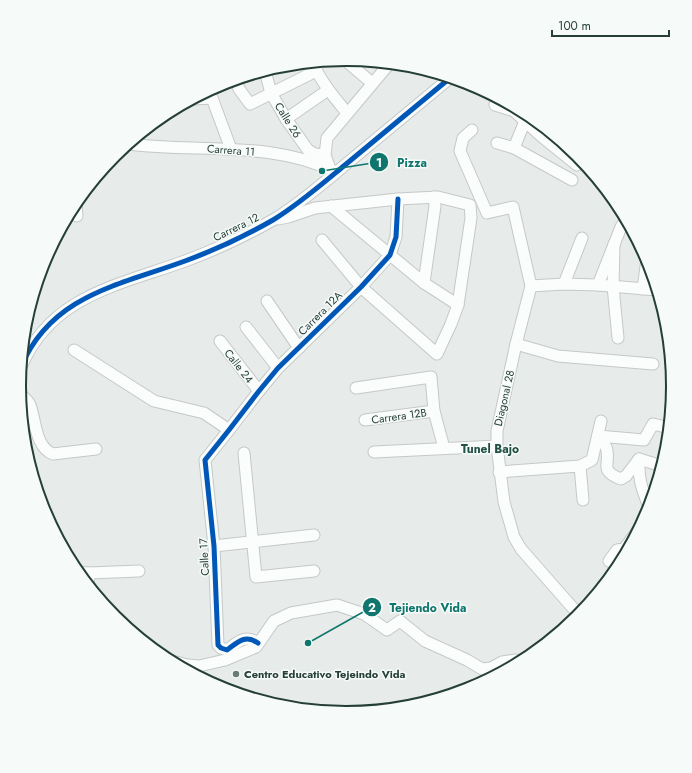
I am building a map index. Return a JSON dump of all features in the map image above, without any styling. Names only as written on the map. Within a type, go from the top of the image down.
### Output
[{"type":"street","points":[[353,66],[372,82]]},
{"type":"street","points":[[238,85],[250,104],[313,68]]},
{"type":"street","points":[[316,68],[328,90],[347,113]]},
{"type":"street","points":[[333,170],[325,155],[327,138],[384,69]]},
{"type":"street","name":"Calle 26","points":[[266,76],[271,93],[286,119],[308,150],[315,154],[325,155]]},
{"type":"street","name":"Carrera 12","points":[[28,351],[43,329],[72,305],[98,292],[225,245],[274,220],[333,170],[445,82]]},
{"type":"street","points":[[286,119],[328,90]]},
{"type":"street","points":[[211,97],[231,149]]},
{"type":"street","points":[[514,148],[525,121],[575,164]]},
{"type":"street","name":"Diagonal 28","points":[[472,130],[463,138],[460,151],[487,213],[513,207],[531,286],[496,431],[499,472],[504,502],[514,537],[521,549],[575,610]]},
{"type":"street","points":[[497,143],[514,148],[572,180]]},
{"type":"street","name":"Carrera 11","points":[[136,145],[231,149],[284,154],[304,159],[333,170]]},
{"type":"street","points":[[274,220],[315,208],[398,199],[434,197],[470,205],[471,218],[458,305],[452,324],[437,354],[360,287],[322,240]]},
{"type":"street","points":[[424,283],[436,206],[434,197]]},
{"type":"street","name":"Carrera 12A","points":[[229,430],[278,368],[360,287],[390,255],[396,237],[398,199]]},
{"type":"street","points":[[331,206],[424,283],[458,305]]},
{"type":"street","points":[[598,285],[622,225]]},
{"type":"street","points":[[564,284],[582,238]]},
{"type":"street","points":[[614,244],[613,286],[618,338]]},
{"type":"street","points":[[643,289],[645,273]]},
{"type":"street","points":[[531,286],[564,284],[598,285],[651,290]]},
{"type":"street","points":[[267,301],[299,348]]},
{"type":"street","points":[[246,327],[278,368]]},
{"type":"street","name":"Calle 24","points":[[220,341],[259,391]]},
{"type":"street","points":[[516,344],[558,356],[654,364]]},
{"type":"street","points":[[74,350],[154,401],[204,413],[229,430]]},
{"type":"street","points":[[356,388],[432,377],[434,411],[444,448]]},
{"type":"street","points":[[27,401],[30,405],[36,432],[48,452],[53,454],[96,449]]},
{"type":"street","name":"Carrera 12B","points":[[365,420],[434,411]]},
{"type":"street","points":[[499,472],[580,466],[592,460],[601,421]]},
{"type":"street","points":[[598,436],[644,440],[653,424],[663,427]]},
{"type":"street","name":"Calle 17","points":[[229,430],[205,460],[214,546],[218,645],[227,650],[244,639],[252,639],[258,643]]},
{"type":"street","points":[[598,436],[606,448],[608,470],[610,475],[621,479],[626,476],[639,459]]},
{"type":"street","points":[[374,452],[497,446]]},
{"type":"street","points":[[244,453],[256,577],[314,571]]},
{"type":"street","points":[[639,459],[656,464]]},
{"type":"street","points":[[639,459],[638,475],[646,499]]},
{"type":"street","points":[[580,466],[583,500]]},
{"type":"street","points":[[214,546],[314,535]]},
{"type":"street","points":[[613,562],[609,560],[617,550],[621,549]]},
{"type":"street","points":[[86,572],[139,571]]},
{"type":"street","points":[[190,666],[199,666],[225,660],[256,647],[274,621],[291,612],[337,605],[364,614],[387,630],[400,621],[425,641],[467,660],[482,669],[491,668],[502,662],[511,661]]},
{"type":"cycle path","points":[[28,354],[34,343],[50,323],[69,308],[90,296],[112,286],[185,261],[219,247],[252,232],[292,208],[445,82]]},
{"type":"cycle path","points":[[258,643],[253,640],[245,639],[227,650],[218,645],[214,546],[205,460],[278,368],[361,287],[390,255],[396,237],[398,199]]},
{"type":"place","name":"Pizza","points":[[322,171]]},
{"type":"place","name":"Tejiendo Vida","points":[[308,643]]},
{"type":"place","name":"Centro Educativo Tejeindo Vida","points":[[236,674]]},
{"type":"district","name":"Tunel Bajo","points":[[490,449]]}]
